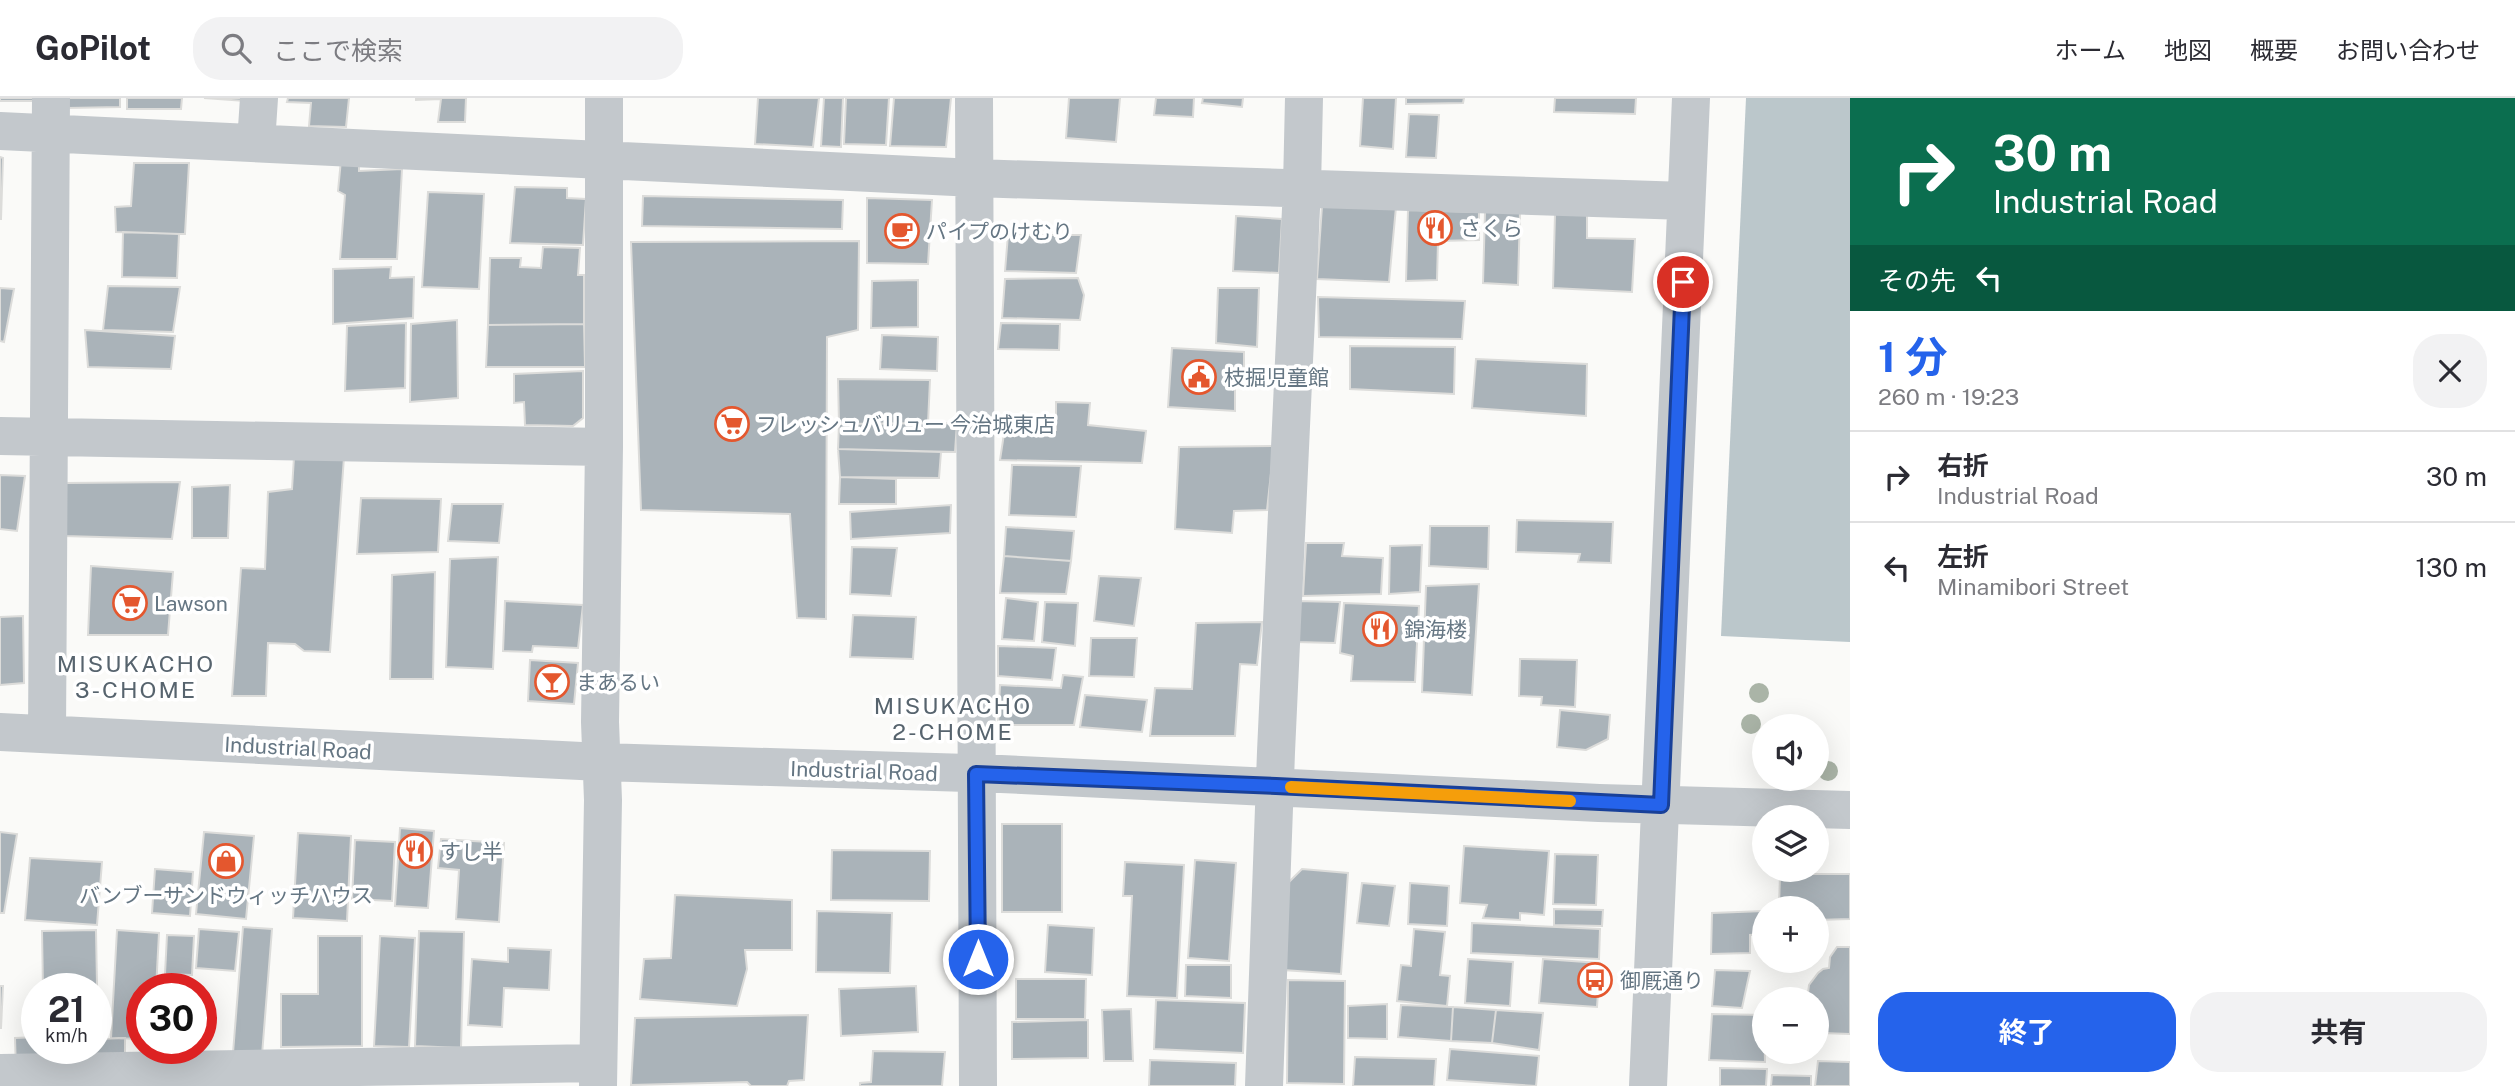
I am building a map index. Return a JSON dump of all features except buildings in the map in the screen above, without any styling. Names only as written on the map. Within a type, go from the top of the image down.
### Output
[{"type":"street","points":[[256,143],[259,98]]},
{"type":"street","points":[[0,1073],[598,1074],[603,800],[604,98]]},
{"type":"street","points":[[974,98],[978,1086]]},
{"type":"street","points":[[1264,1086],[1304,98]]},
{"type":"street","points":[[1648,1086],[1691,98]]},
{"type":"street","points":[[47,733],[50,115]]},
{"type":"street","points":[[0,131],[50,115],[256,143],[975,178],[1686,201]]},
{"type":"street","points":[[0,436],[604,447]]},
{"type":"street","name":"Industrial Road","points":[[0,732],[601,762],[976,774],[1661,805],[1850,810]]},
{"type":"shaded area","points":[[1746,98],[1850,98],[1850,642],[1721,636]]},
{"type":"slow traffic","points":[[1291,787],[1570,801]]},
{"type":"place","name":"さくら","points":[[1435,228]]},
{"type":"place","name":"パイプのけむり","points":[[902,231]]},
{"type":"place","name":"枝掘児童館","points":[[1199,377]]},
{"type":"place","name":"フレッシュバリュー 今治城東店","points":[[732,424]]},
{"type":"place","name":"Lawson","points":[[130,603]]},
{"type":"place","name":"錦海楼","points":[[1380,629]]},
{"type":"place","name":"まあるい","points":[[552,682]]},
{"type":"place","name":"すし半","points":[[415,851]]},
{"type":"place","name":"バンブーサンドウィッチハウス","points":[[226,861]]},
{"type":"place","name":"御厩通り","points":[[1595,980]]},
{"type":"district","name":"MISUKACHO 3-CHOME","points":[[136,676]]},
{"type":"district","name":"MISUKACHO 2-CHOME","points":[[953,718]]},
{"type":"route","points":[[978,959],[976,774],[1661,805],[1683,282]]}]
